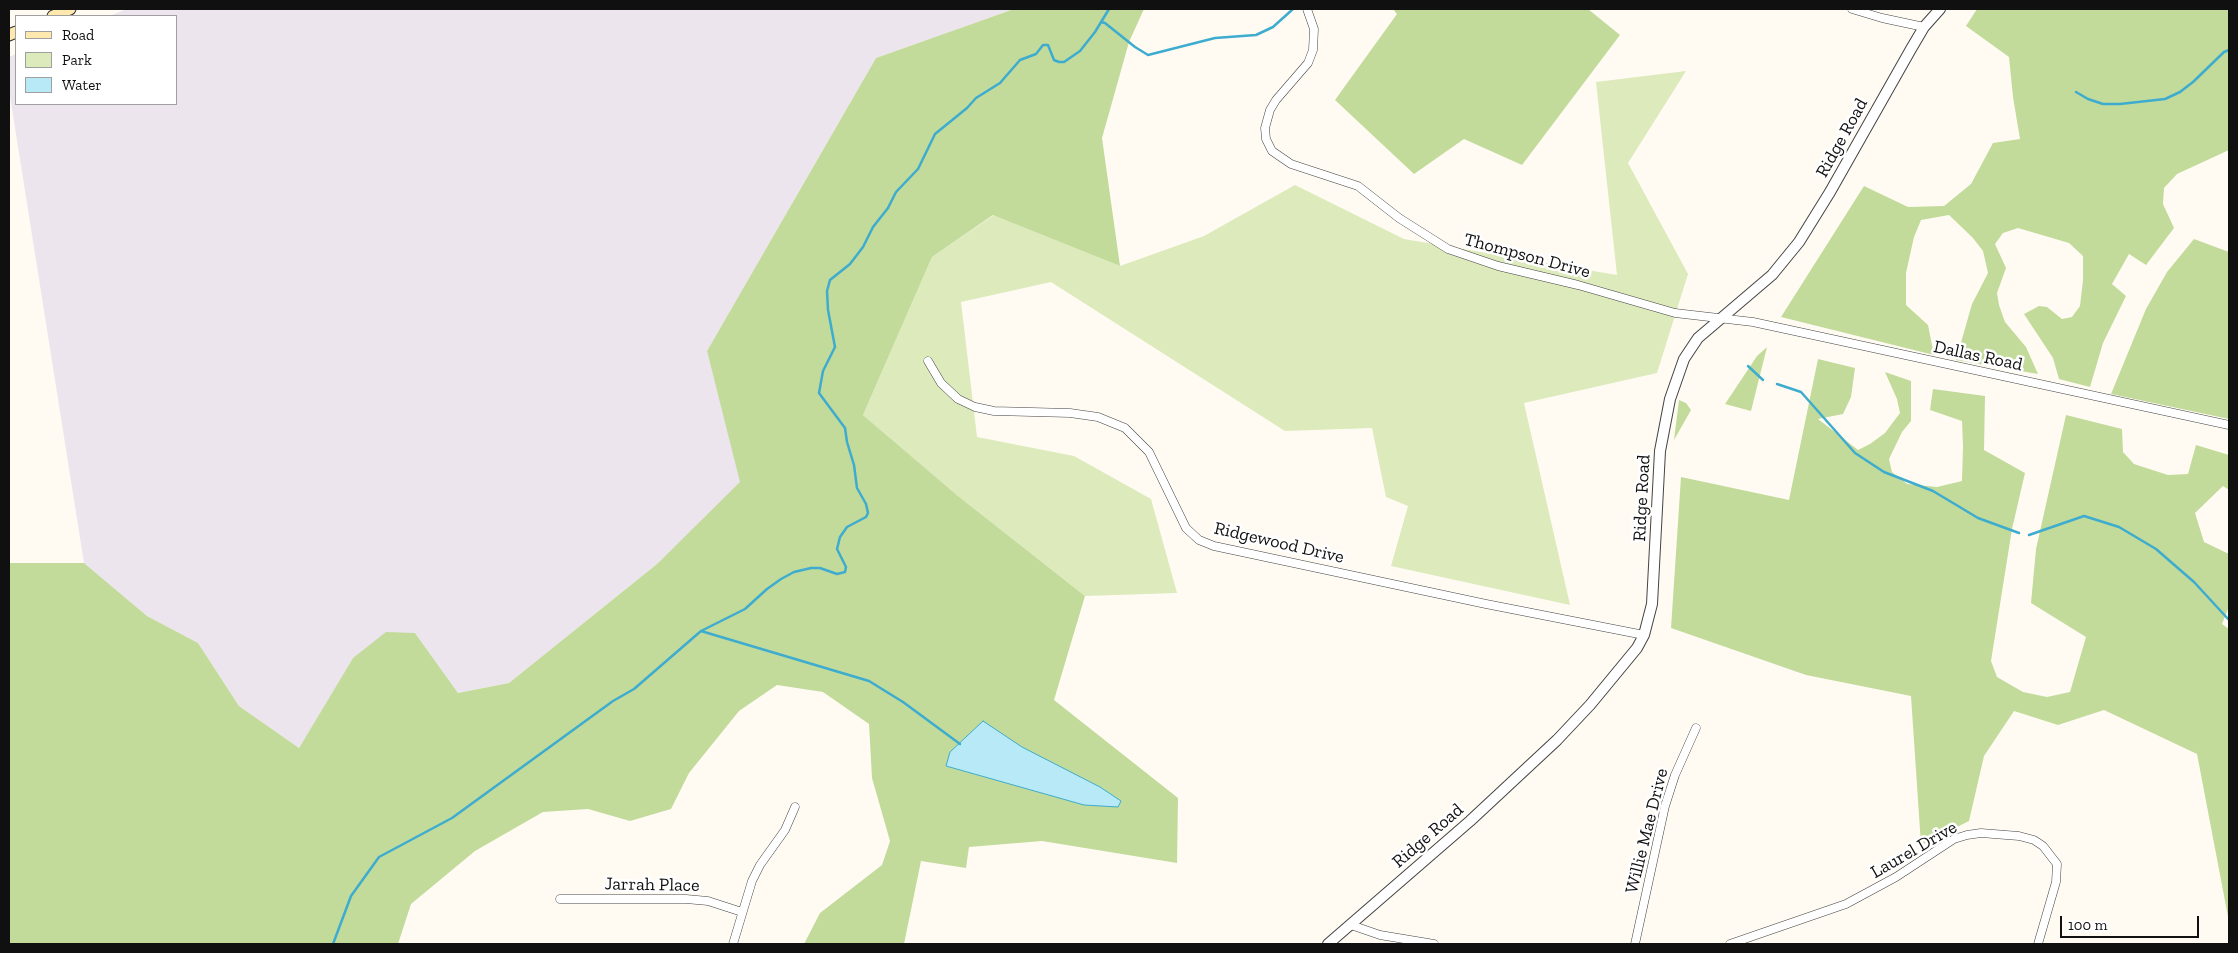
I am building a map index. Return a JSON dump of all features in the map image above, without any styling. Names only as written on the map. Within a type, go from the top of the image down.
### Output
[{"type":"main road","points":[[55,15],[70,9]]},
{"type":"street","name":"Thompson Drive","points":[[1307,9],[1314,29],[1314,41],[1310,59],[1276,100],[1267,118],[1265,128],[1268,144],[1275,155],[1291,164],[1358,186],[1429,239],[1463,255],[1675,313],[1720,318]]},
{"type":"street","points":[[1852,9],[1924,27]]},
{"type":"street","name":"Ridge Road","points":[[1328,944],[1477,814],[1557,740],[1620,670],[1644,635],[1649,620],[1654,590],[1660,451],[1670,399],[1684,359],[1698,338],[1772,275],[1799,242],[1830,192],[1924,27],[1940,9]]},
{"type":"street","name":"Dallas Road","points":[[1720,318],[1753,322],[2229,426]]},
{"type":"street","name":"Ridgewood Drive","points":[[928,361],[941,383],[958,398],[975,407],[994,411],[1063,413],[1098,417],[1125,428],[1149,452],[1186,528],[1199,540],[1214,546],[1448,596],[1644,635]]},
{"type":"street","name":"Willie Mae Drive","points":[[1635,944],[1665,806],[1675,775],[1696,728]]},
{"type":"street","points":[[733,944],[752,881],[760,865],[785,830],[795,807]]},
{"type":"street","name":"Laurel Drive","points":[[1730,944],[1846,904],[1896,877],[1954,839],[1967,834],[1981,833],[2019,836],[2034,840],[2043,846],[2057,864],[2056,882],[2038,944]]},
{"type":"street","name":"Jarrah Place","points":[[560,899],[686,899],[708,901],[742,912]]},
{"type":"street","points":[[1351,925],[1380,935],[1434,944]]},
{"type":"shaded area","points":[[127,9],[1014,9],[876,58],[707,351],[741,482],[657,564],[509,683],[458,693],[415,633],[353,658],[299,748],[239,706],[198,643],[147,616],[84,563],[9,90],[9,57],[15,54],[15,105],[178,105],[178,15],[112,15]]},
{"type":"green space","points":[[1014,9],[1144,9],[1129,42],[1102,138],[1120,266],[993,215],[932,257],[863,415],[958,496],[1085,596],[1054,700],[1178,798],[1177,863],[1042,841],[969,847],[966,868],[921,861],[904,944],[804,944],[820,913],[882,865],[890,841],[872,778],[869,724],[823,692],[777,685],[739,711],[689,773],[671,809],[630,821],[588,809],[543,812],[475,851],[411,904],[398,944],[9,944],[9,563],[84,563],[147,616],[198,643],[239,706],[299,748],[353,658],[386,632],[415,633],[458,693],[509,683],[657,564],[740,482],[707,351],[876,58]]},
{"type":"green space","points":[[1393,9],[1588,9],[1620,35],[1522,165],[1464,139],[1414,174],[1335,100],[1397,14]]},
{"type":"green space","points":[[1977,9],[2229,9],[2229,150],[2177,174],[2164,188],[2163,204],[2174,228],[2146,265],[2129,254],[2112,284],[2126,296],[2103,343],[2090,387],[2059,379],[2053,358],[2024,314],[2039,306],[2047,307],[2062,319],[2072,317],[2080,306],[2083,256],[2069,243],[2018,228],[2003,233],[1995,244],[2006,268],[1997,293],[2005,322],[2026,347],[2038,374],[1956,360],[1972,304],[1988,273],[1983,251],[1973,238],[1949,215],[1921,220],[1914,237],[1906,273],[1906,305],[1928,325],[1934,355],[1781,317],[1864,186],[1908,207],[1944,206],[1971,184],[1993,143],[2020,139],[2009,57],[1966,26]]},
{"type":"green space","points":[[1686,71],[1628,163],[1688,274],[1657,373],[1524,403],[1570,605],[1391,566],[1408,506],[1386,497],[1372,428],[1285,431],[1051,282],[961,302],[977,437],[1074,456],[1151,499],[1177,593],[1085,596],[958,496],[863,415],[932,257],[994,215],[1120,266],[1204,236],[1295,185],[1404,239],[1617,275],[1596,82]]},
{"type":"green space","points":[[2194,239],[2229,252],[2229,419],[2111,394],[2146,309],[2167,272]]},
{"type":"green space","points":[[1767,347],[1751,411],[1725,404],[1757,356]]},
{"type":"green space","points":[[1818,359],[1855,368],[1851,397],[1843,414],[1818,419],[1858,450],[1885,433],[1900,413],[1897,399],[1885,372],[1911,381],[1911,421],[1902,432],[1889,459],[1892,472],[1907,484],[1937,487],[1962,481],[1962,421],[1930,410],[1933,389],[1985,396],[1984,450],[2025,473],[2012,529],[1991,661],[1997,677],[2023,692],[2047,697],[2070,692],[2086,637],[2031,603],[2036,549],[2066,415],[2122,429],[2123,452],[2134,464],[2168,475],[2188,474],[2196,445],[2229,455],[2229,490],[2223,486],[2195,513],[2204,542],[2229,554],[2229,607],[2222,624],[2229,629],[2229,922],[2197,754],[2104,710],[2058,725],[2014,711],[1984,756],[1969,821],[1921,845],[1911,696],[1806,675],[1671,628],[1681,477],[1789,500]]},
{"type":"green space","points":[[1679,400],[1686,403],[1691,410],[1674,440]]},
{"type":"water","points":[[983,721],[1022,747],[1100,787],[1121,801],[1118,807],[1084,805],[946,766],[950,752]]},
{"type":"waterway","points":[[333,944],[351,896],[379,857],[452,818],[613,701],[634,689],[701,631],[745,609],[781,579],[794,572],[811,568],[820,568],[837,574],[845,572],[846,567],[837,549],[840,537],[847,527],[866,517],[868,513],[866,504],[857,488],[854,465],[845,428],[819,393],[823,371],[835,347],[828,310],[827,291],[830,280],[850,264],[863,247],[873,227],[888,208],[896,192],[918,169],[935,134],[967,108],[976,98],[1000,83],[1020,60],[1036,54],[1043,45],[1048,45],[1054,60],[1059,62],[1064,62],[1080,51],[1095,32],[1109,9]]},
{"type":"waterway","points":[[1101,22],[1148,55],[1215,38],[1256,35],[1273,27],[1293,9]]},
{"type":"waterway","points":[[2076,92],[2088,99],[2103,104],[2165,99],[2180,92],[2224,52],[2229,50]]},
{"type":"waterway","points":[[1748,366],[1763,380]]},
{"type":"waterway","points":[[1777,384],[1801,392],[1855,453],[1884,472],[1933,491],[1978,518],[2019,533]]},
{"type":"waterway","points":[[2029,535],[2084,516],[2119,527],[2156,549],[2194,582],[2229,620]]},
{"type":"waterway","points":[[701,631],[869,681],[903,702],[960,744]]}]
